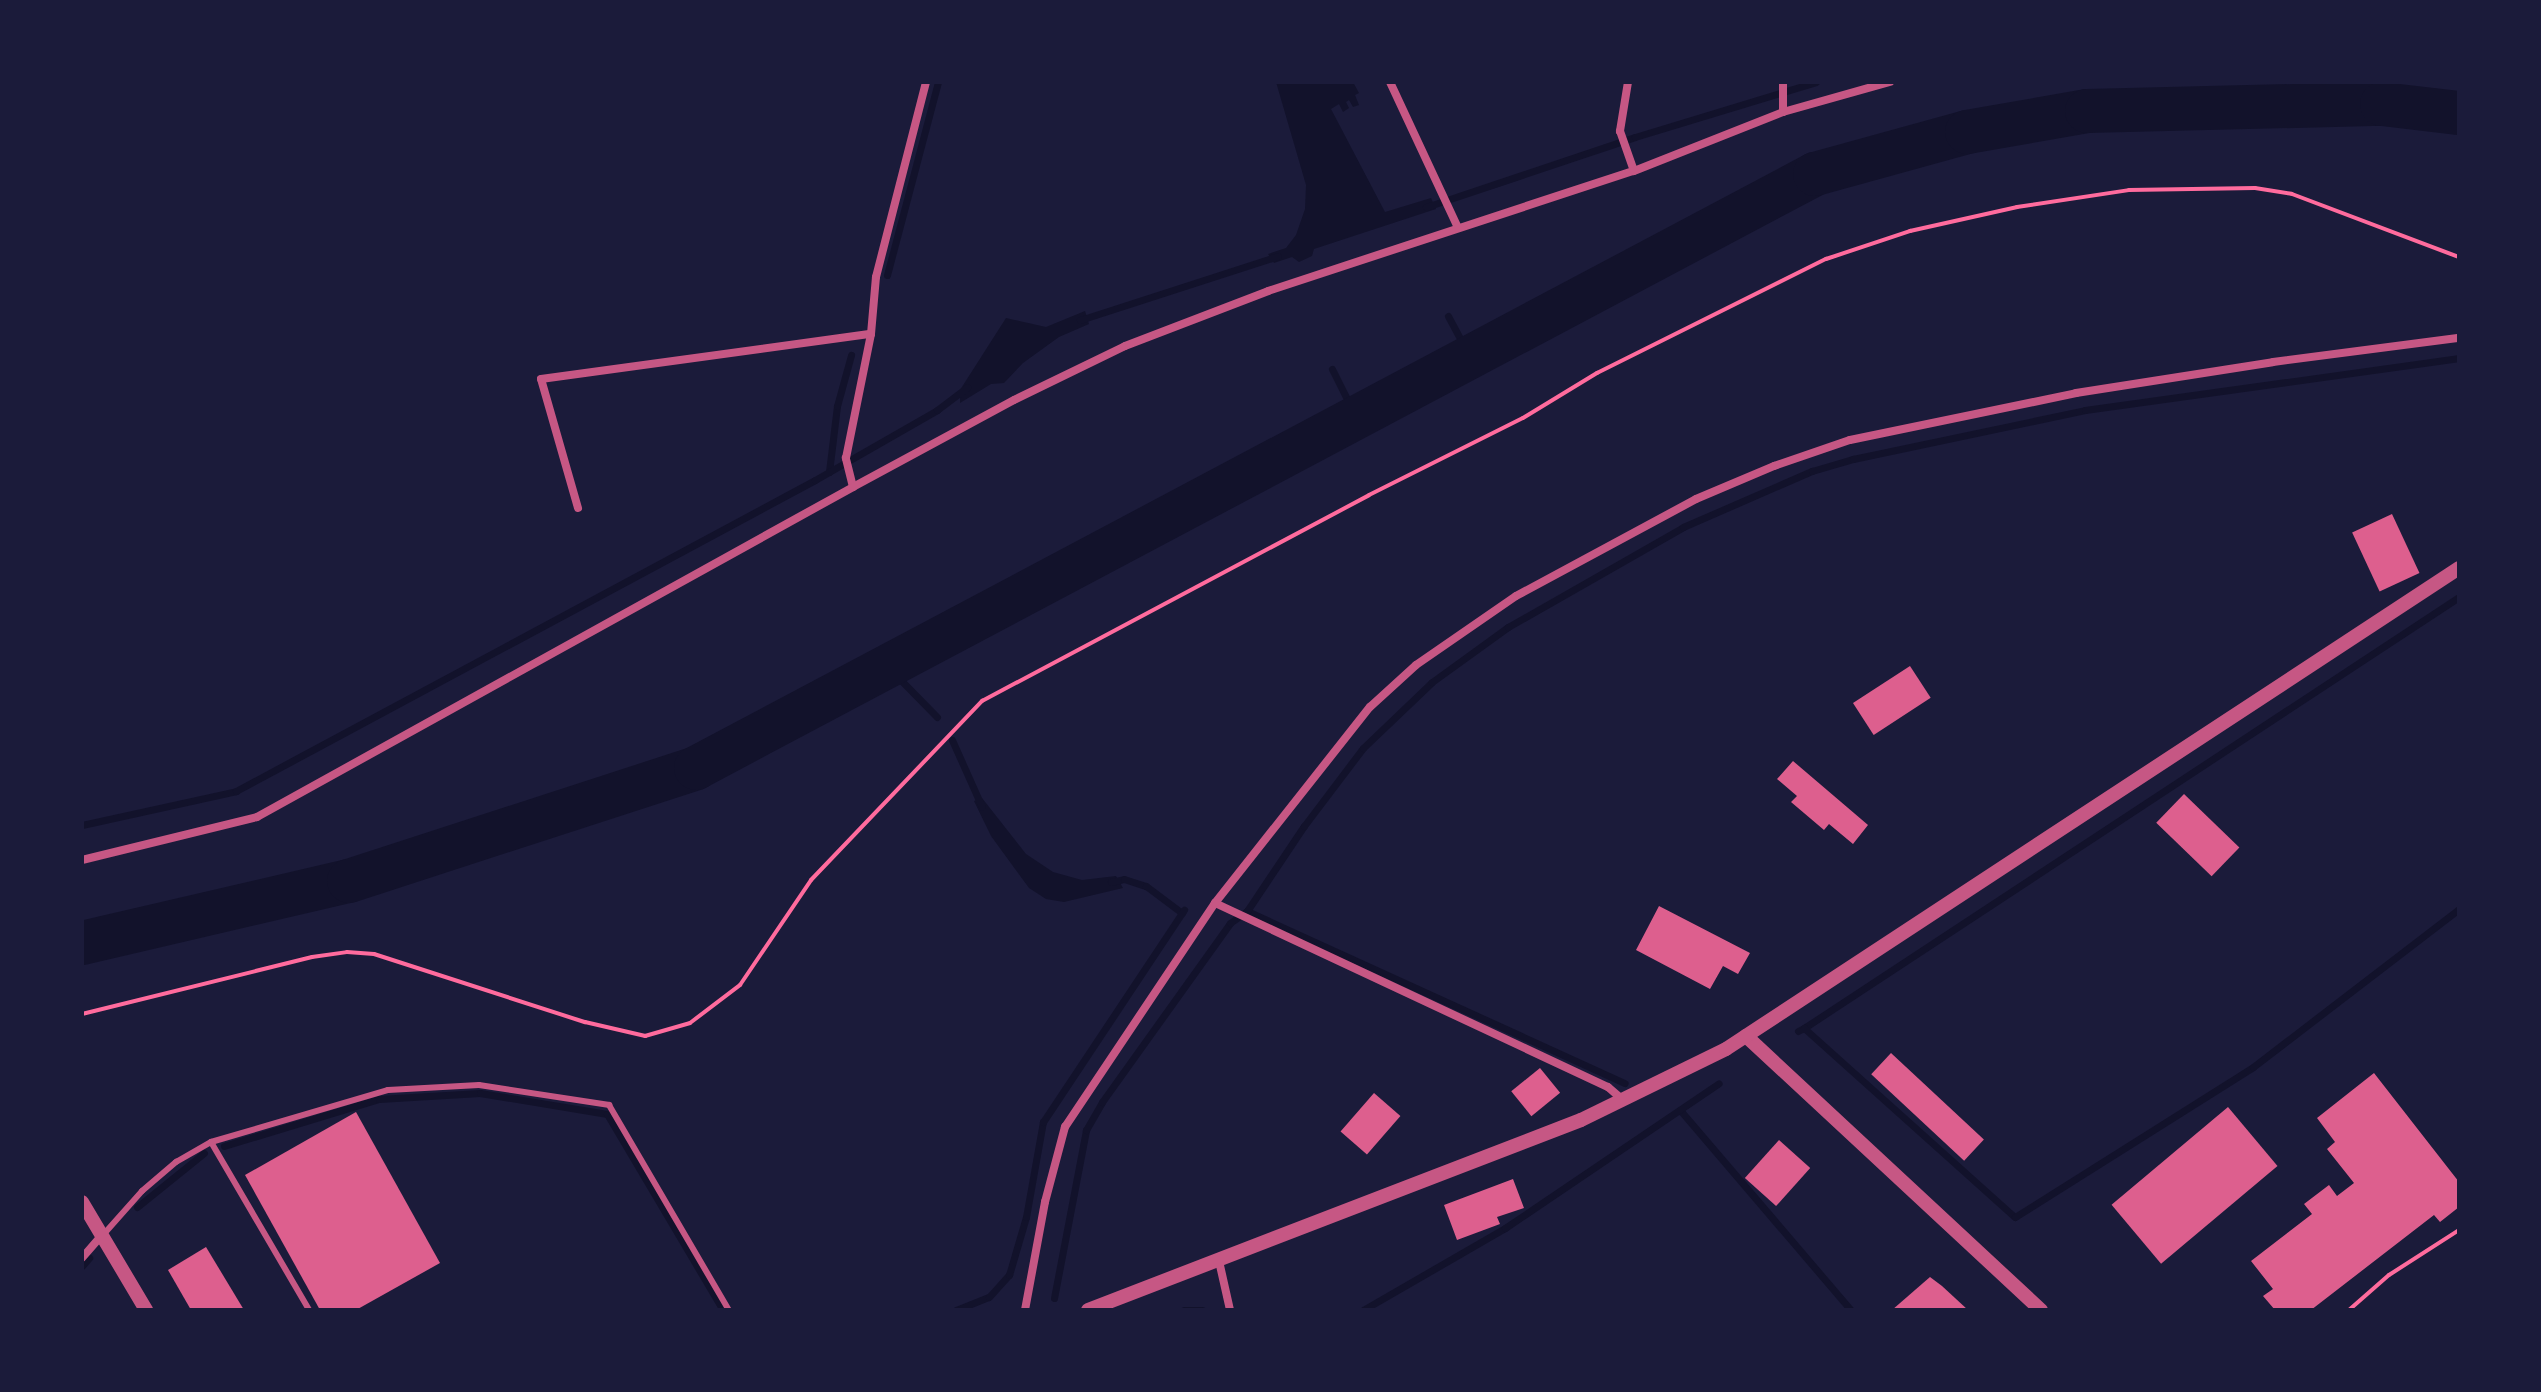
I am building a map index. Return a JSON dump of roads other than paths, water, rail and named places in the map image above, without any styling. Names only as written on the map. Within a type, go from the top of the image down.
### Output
[{"type":"street","points":[[853,487],[846,458],[871,334],[876,277],[926,82]]},
{"type":"street","points":[[1390,82],[1458,228]]},
{"type":"street","points":[[1628,82],[1620,131],[1634,171]]},
{"type":"street","points":[[1783,82],[1783,112]]},
{"type":"street","points":[[82,860],[257,817],[853,487],[1014,400],[1125,346],[1268,291],[1634,171],[1783,112],[1890,82]]},
{"type":"street","points":[[578,508],[541,379],[871,334]]},
{"type":"street","points":[[1025,1310],[1045,1202],[1065,1127],[1215,903],[1342,739],[1416,665],[1516,596],[1696,499],[1837,444],[1921,423],[2228,369],[2459,338]]},
{"type":"street","points":[[1088,1310],[1624,1101],[1746,1036],[2459,568]]},
{"type":"street","points":[[1215,903],[1608,1087],[1624,1101]]},
{"type":"street","points":[[1746,1036],[2041,1310]]},
{"type":"street","points":[[82,1202],[146,1310]]},
{"type":"street","points":[[82,1258],[102,1235]]},
{"type":"street","points":[[1219,1261],[1230,1310]]},
{"type":"lane","points":[[102,1235],[142,1191],[176,1162],[211,1142],[388,1090],[479,1085],[609,1105],[729,1310]]},
{"type":"lane","points":[[211,1142],[309,1310]]},
{"type":"waterway","points":[[887,275],[938,82]]},
{"type":"waterway","points":[[1426,207],[1635,137],[1816,82]]},
{"type":"waterway","points":[[82,943],[349,881],[696,768],[1815,174],[1967,132],[2087,111],[2382,104],[2459,113]]},
{"type":"waterway","points":[[1080,320],[1278,256]]},
{"type":"waterway","points":[[1448,316],[1471,359]]},
{"type":"waterway","points":[[829,472],[837,406],[851,355]]},
{"type":"waterway","points":[[1054,1298],[1086,1130],[1102,1102],[1230,923],[1247,911],[1304,826],[1363,748],[1432,682],[1508,627],[1683,527],[1812,471],[1853,459],[2085,410],[2459,358]]},
{"type":"waterway","points":[[1332,369],[1357,419]]},
{"type":"waterway","points":[[82,825],[236,791],[815,480],[937,410],[967,387]]},
{"type":"waterway","points":[[1804,1028],[2459,597]]},
{"type":"waterway","points":[[888,667],[937,717]]},
{"type":"waterway","points":[[952,740],[982,807]]},
{"type":"waterway","points":[[1111,882],[1124,879],[1146,886],[1182,913]]},
{"type":"waterway","points":[[1798,1031],[1804,1028],[2015,1217],[2253,1067],[2459,909]]},
{"type":"waterway","points":[[956,1310],[989,1297],[1009,1275],[1026,1217],[1043,1122],[1184,910]]},
{"type":"waterway","points":[[1247,911],[1625,1083]]},
{"type":"waterway","points":[[1363,1310],[1505,1228],[1719,1083]]},
{"type":"waterway","points":[[224,1146],[379,1099],[480,1093],[607,1114],[723,1310]]},
{"type":"waterway","points":[[1680,1110],[1851,1310]]},
{"type":"waterway","points":[[137,1207],[204,1153]]},
{"type":"waterway","points":[[82,1266],[89,1258]]},
{"type":"waterway","points":[[1184,1310],[1202,1310]]}]
